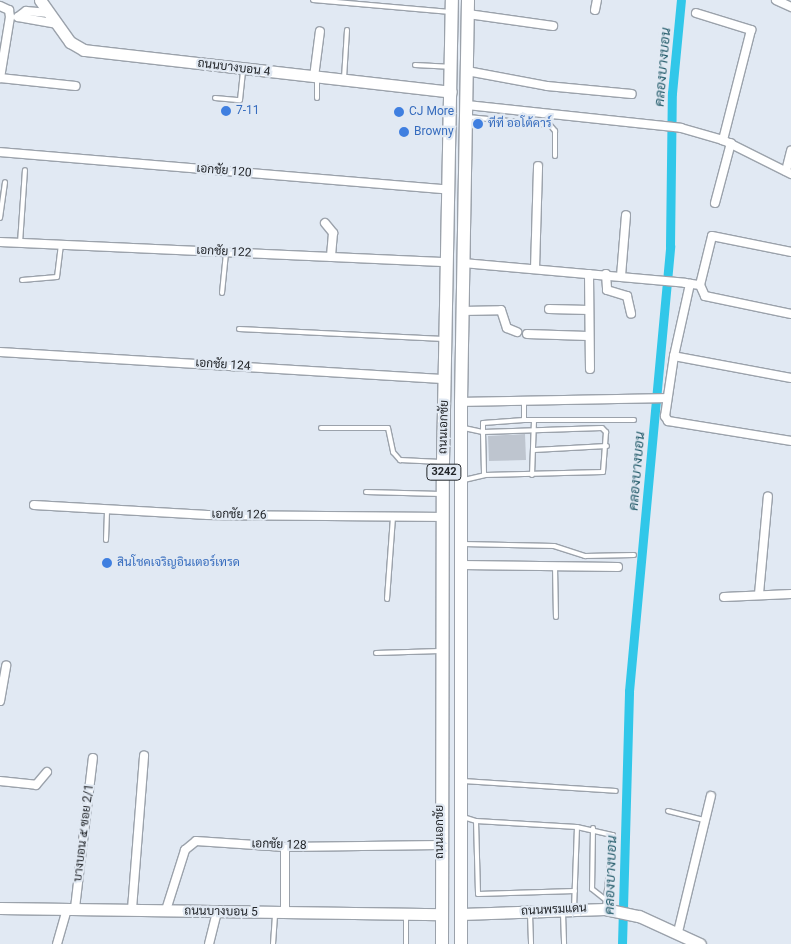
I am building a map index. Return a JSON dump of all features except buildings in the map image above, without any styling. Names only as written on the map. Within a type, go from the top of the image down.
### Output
[{"type":"main road","name":"ถนนบางบอน 4","points":[[40,0],[70,42],[84,50],[451,92]]},
{"type":"main road","name":"ถนนเอกชัย","points":[[461,944],[460,781],[463,544],[461,402],[468,0]]},
{"type":"main road","name":"ถนนเอกชัย","points":[[442,944],[440,845],[443,462],[452,6]]},
{"type":"main road","points":[[441,681],[461,683]]},
{"type":"main road","name":"ถนนพรมแดน","points":[[461,914],[568,910],[609,906],[678,932],[700,944]]},
{"type":"main road","name":"ถนนบางบอน 5","points":[[0,908],[442,914]]},
{"type":"main road","points":[[442,914],[461,914]]},
{"type":"street","points":[[594,10],[597,0]]},
{"type":"street","points":[[776,0],[791,7]]},
{"type":"street","points":[[0,6],[9,10],[14,17],[57,24]]},
{"type":"street","points":[[14,17],[26,11],[49,13]]},
{"type":"street","points":[[696,13],[751,30],[715,203]]},
{"type":"street","points":[[468,14],[553,26]]},
{"type":"street","points":[[14,17],[0,78],[76,86]]},
{"type":"street","points":[[316,78],[320,31]]},
{"type":"street","points":[[467,71],[547,86],[632,94]]},
{"type":"street","points":[[466,111],[654,124],[681,128],[727,141],[789,172],[791,150]]},
{"type":"street","name":"เอกชัย 120","points":[[0,152],[449,190]]},
{"type":"street","points":[[535,269],[538,166]]},
{"type":"street","points":[[621,276],[626,215]]},
{"type":"street","points":[[325,223],[333,232],[331,257]]},
{"type":"street","points":[[791,252],[712,236],[700,285],[705,296],[791,314]]},
{"type":"street","name":"เอกชัย 122","points":[[0,242],[448,262]]},
{"type":"street","points":[[463,263],[606,274],[700,285]]},
{"type":"street","points":[[590,274],[588,336],[590,369]]},
{"type":"street","points":[[606,274],[607,290],[627,296],[631,314]]},
{"type":"street","points":[[690,284],[664,398],[668,421],[791,441]]},
{"type":"street","points":[[549,309],[589,310]]},
{"type":"street","points":[[462,312],[501,310],[507,328],[517,332]]},
{"type":"street","points":[[527,334],[588,336]]},
{"type":"street","name":"เอกชัย 124","points":[[0,352],[446,379]]},
{"type":"street","points":[[674,356],[791,378]]},
{"type":"street","points":[[461,402],[664,398]]},
{"type":"street","points":[[759,594],[768,496]]},
{"type":"street","name":"เอกชัย 126","points":[[34,505],[108,509],[444,517]]},
{"type":"street","points":[[462,565],[618,567]]},
{"type":"street","points":[[724,597],[791,594]]},
{"type":"street","points":[[0,702],[6,666]]},
{"type":"street","points":[[132,909],[144,755]]},
{"type":"street","name":"บางบอน ๕ ซอย 2/1","points":[[57,944],[71,908],[93,758]]},
{"type":"street","points":[[0,781],[36,785],[47,772]]},
{"type":"street","points":[[678,932],[711,796]]},
{"type":"street","name":"เอกชัย 128","points":[[166,910],[190,844],[285,847],[440,845]]},
{"type":"street","points":[[280,913],[285,847]]},
{"type":"street","points":[[208,944],[218,911]]},
{"type":"lane","points":[[314,0],[452,6]]},
{"type":"lane","points":[[344,81],[348,30]]},
{"type":"lane","points":[[415,65],[452,67]]},
{"type":"lane","points":[[216,98],[240,100],[243,69]]},
{"type":"lane","points":[[316,78],[317,98]]},
{"type":"lane","points":[[466,111],[550,125],[555,131],[555,156]]},
{"type":"lane","points":[[20,243],[25,170]]},
{"type":"lane","points":[[0,218],[5,182]]},
{"type":"lane","points":[[22,280],[56,278],[61,245]]},
{"type":"lane","points":[[222,293],[226,253]]},
{"type":"lane","points":[[239,329],[446,339]]},
{"type":"lane","points":[[524,400],[524,420]]},
{"type":"lane","points":[[485,475],[483,432],[488,420],[634,420]]},
{"type":"lane","points":[[532,475],[534,420]]},
{"type":"lane","points":[[321,428],[388,428],[393,452],[400,460],[443,462]]},
{"type":"lane","points":[[462,428],[483,432],[602,428],[606,432],[607,446],[603,472],[485,475],[462,480]]},
{"type":"lane","points":[[534,450],[607,446]]},
{"type":"lane","points":[[366,492],[444,494]]},
{"type":"lane","points":[[106,540],[108,509]]},
{"type":"lane","points":[[387,599],[393,517]]},
{"type":"lane","points":[[463,544],[554,546],[585,556],[634,555]]},
{"type":"lane","points":[[555,566],[556,617]]},
{"type":"lane","points":[[376,653],[442,651]]},
{"type":"lane","points":[[460,781],[616,791]]},
{"type":"lane","points":[[668,811],[704,820]]},
{"type":"lane","points":[[461,817],[476,821],[593,828],[614,835],[609,906]]},
{"type":"lane","points":[[476,821],[478,894],[575,892]]},
{"type":"lane","points":[[564,944],[568,910],[575,892],[577,827]]},
{"type":"lane","points":[[593,828],[592,889],[609,906]]},
{"type":"lane","points":[[530,912],[532,944]]},
{"type":"lane","points":[[273,944],[280,913]]},
{"type":"lane","points":[[406,944],[407,914]]},
{"type":"waterway","name":"คลองบางบอน","points":[[622,944],[629,691],[670,246],[672,93],[681,0]]},
{"type":"place","name":"7-11","points":[[226,111]]},
{"type":"place","name":"CJ More","points":[[399,112]]},
{"type":"place","name":"ทีที ออโต้คาร์","points":[[478,124]]},
{"type":"place","name":"Browny","points":[[404,132]]},
{"type":"place","name":"สินโชคเจริญอินเตอร์เทรด","points":[[107,563]]}]
